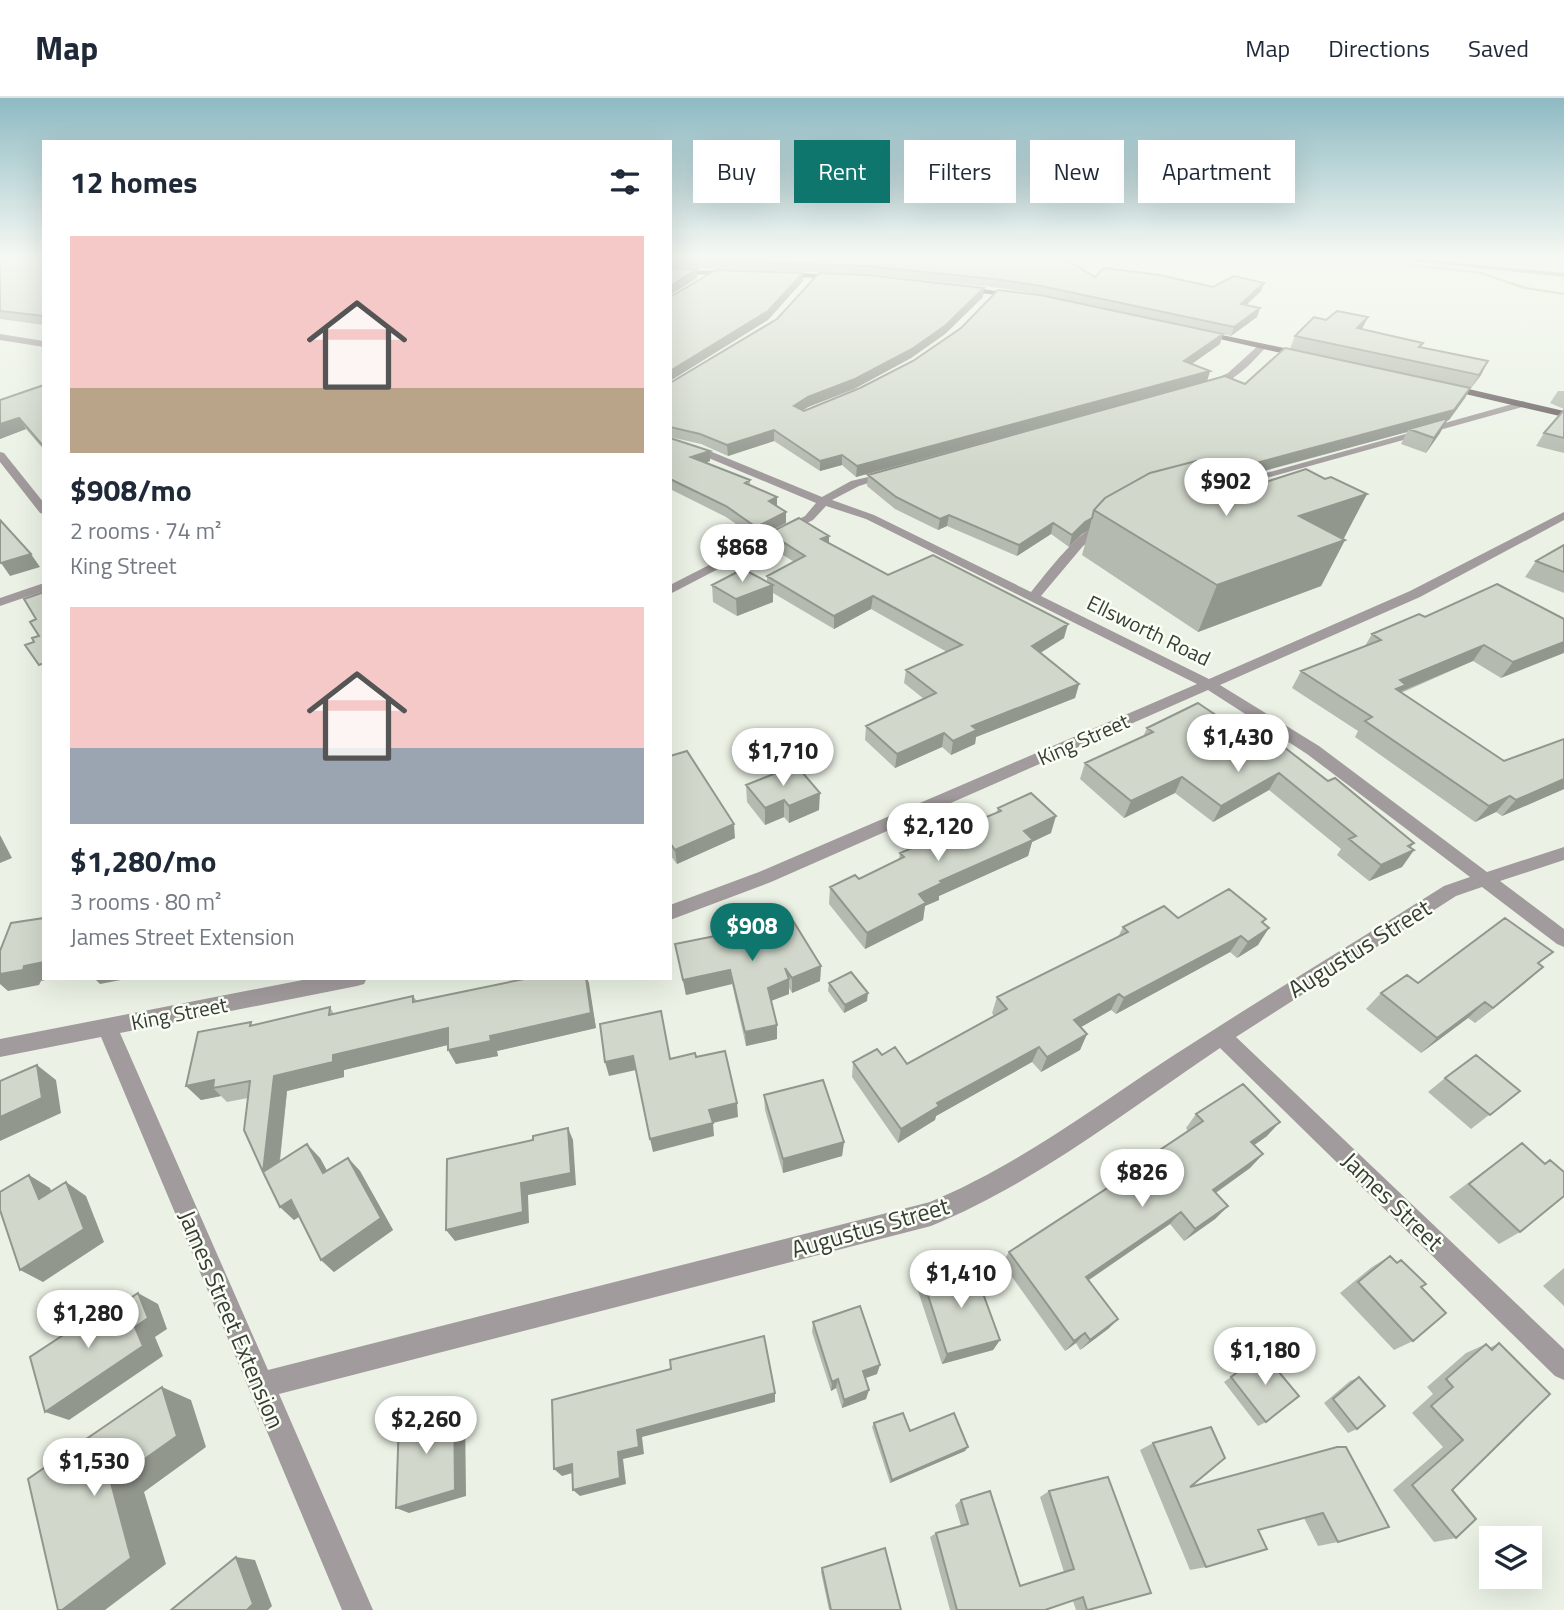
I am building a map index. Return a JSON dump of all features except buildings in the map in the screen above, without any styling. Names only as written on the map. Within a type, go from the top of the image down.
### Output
[{"type":"main road","points":[[1187,329],[1318,358]]},
{"type":"main road","points":[[1441,386],[1564,414]]},
{"type":"street","points":[[0,337],[42,344]]},
{"type":"street","points":[[1192,391],[1228,377],[1263,346]]},
{"type":"street","points":[[1202,492],[1523,404]]},
{"type":"street","name":"Ellsworth Road","points":[[673,444],[870,517],[1209,684],[1313,750],[1564,939]]},
{"type":"street","points":[[0,455],[42,508]]},
{"type":"street","points":[[672,589],[809,518],[821,501],[855,483],[908,468]]},
{"type":"street","name":"King Street","points":[[672,912],[765,877],[1415,594],[1564,515]]},
{"type":"street","points":[[1032,599],[1079,543],[1116,519]]},
{"type":"street","points":[[0,602],[42,588]]},
{"type":"street","name":"Augustus Street","points":[[261,1385],[931,1214],[973,1196],[1018,1171],[1221,1035],[1450,891],[1564,853]]},
{"type":"street","name":"King Street","points":[[0,1048],[347,980]]},
{"type":"street","name":"James Street Extension","points":[[107,1027],[358,1610]]},
{"type":"street","name":"James Street","points":[[1221,1035],[1564,1367]]}]
